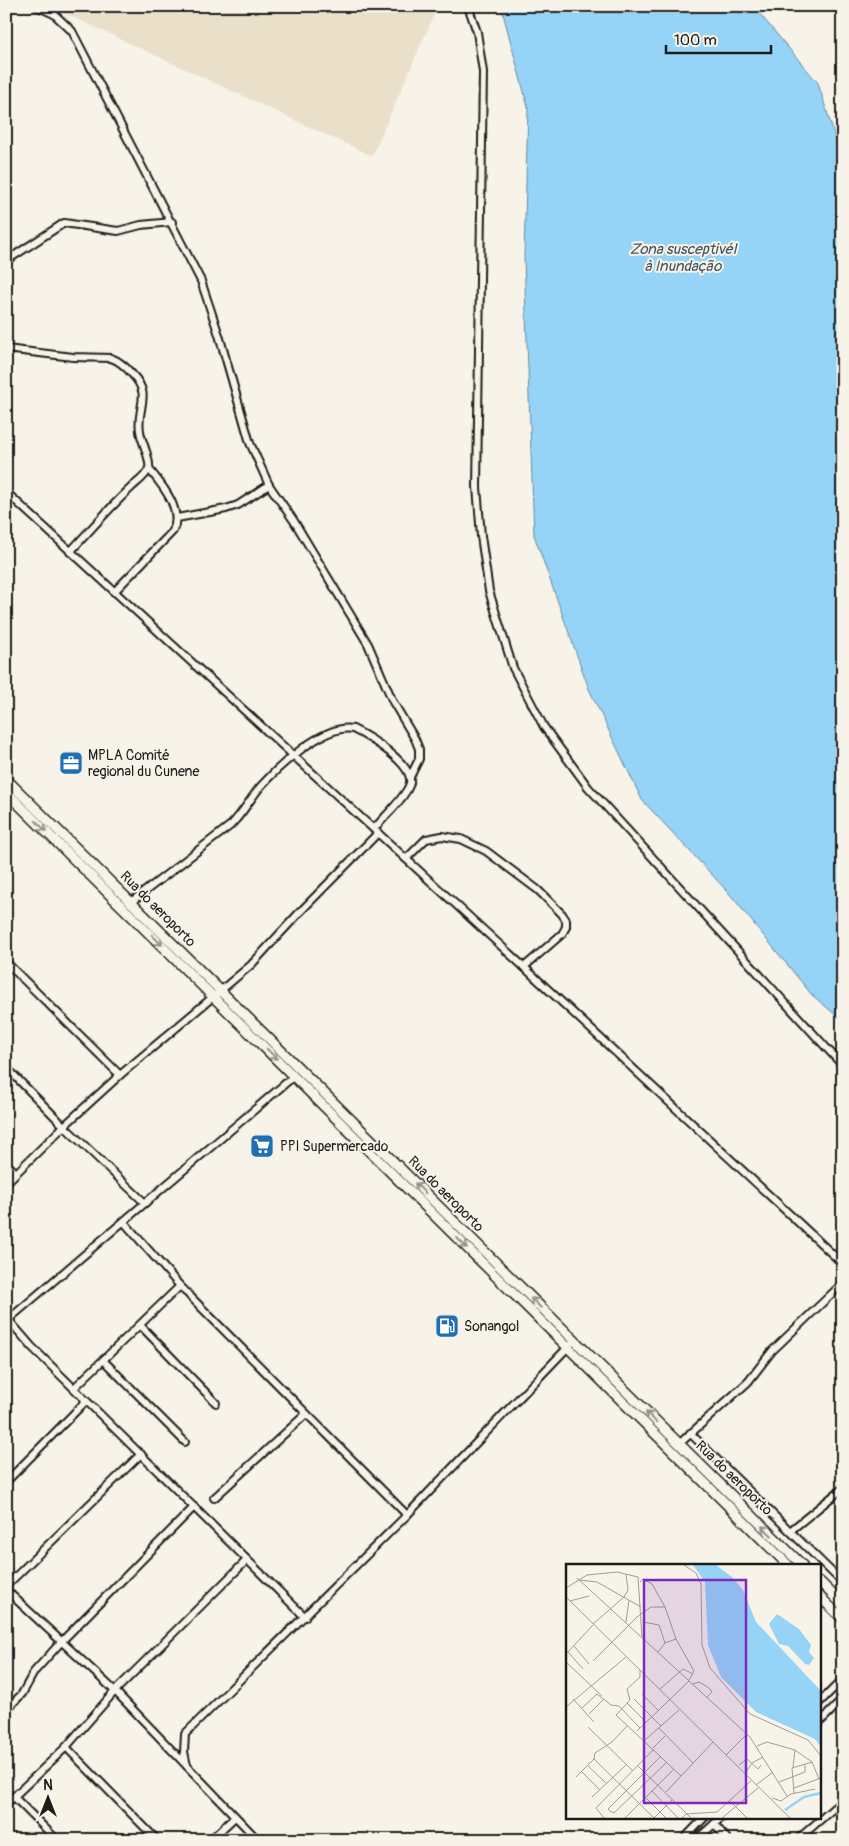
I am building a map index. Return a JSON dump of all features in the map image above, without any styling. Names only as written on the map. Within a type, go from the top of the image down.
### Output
[{"type":"main road","name":"Rua do aeroporto","points":[[6,779],[131,902],[294,1076],[571,1344],[679,1444],[801,1564]]},
{"type":"main road","name":"Rua do aeroporto","points":[[6,792],[217,992],[571,1344],[787,1564]]},
{"type":"main road","points":[[822,1584],[843,1605]]},
{"type":"main road","points":[[822,1599],[843,1619]]},
{"type":"street","points":[[6,1183],[120,1074],[258,958],[376,831],[406,792],[410,784],[410,777],[419,759],[419,749],[415,739],[393,702],[368,644],[294,520],[269,485],[250,443],[219,335],[201,281],[172,222],[72,31],[54,14],[36,6]]},
{"type":"street","points":[[468,6],[477,32],[483,72],[477,487],[481,536],[489,591],[513,668],[544,727],[588,787],[843,1066]]},
{"type":"street","points":[[6,261],[64,223],[118,231],[141,225],[172,222]]},
{"type":"street","points":[[6,348],[73,357],[112,358],[122,364],[140,382],[143,395],[139,430],[149,462],[149,469],[164,488],[176,518],[173,531],[114,592]]},
{"type":"street","points":[[70,552],[149,469]]},
{"type":"street","points":[[176,518],[238,505],[269,485]]},
{"type":"street","points":[[6,492],[524,967],[843,1264]]},
{"type":"street","points":[[131,902],[230,825],[243,812],[263,784],[292,756],[326,734],[348,728],[358,732],[383,748],[404,765],[410,777]]},
{"type":"street","points":[[406,859],[426,839],[442,836],[461,838],[486,850],[538,890],[562,914],[566,920],[566,927],[562,934],[524,967]]},
{"type":"street","points":[[6,962],[120,1074]]},
{"type":"street","points":[[6,1067],[64,1126],[145,1203]]},
{"type":"street","points":[[294,1076],[124,1222],[8,1318],[32,1347],[305,1617]]},
{"type":"street","points":[[6,1163],[16,1173]]},
{"type":"street","points":[[124,1222],[180,1286],[407,1515]]},
{"type":"street","points":[[679,1444],[748,1382],[772,1352],[843,1283]]},
{"type":"street","points":[[74,1388],[180,1286]]},
{"type":"street","points":[[140,1326],[216,1403]]},
{"type":"street","points":[[187,1766],[184,1752],[185,1734],[407,1515],[571,1344]]},
{"type":"street","points":[[103,1360],[185,1442]]},
{"type":"street","points":[[6,1482],[86,1401]]},
{"type":"street","points":[[214,1498],[306,1414]]},
{"type":"street","points":[[690,1433],[843,1583]]},
{"type":"street","points":[[6,1586],[141,1454]]},
{"type":"street","points":[[790,1531],[843,1488]]},
{"type":"street","points":[[6,1710],[22,1694],[34,1672],[62,1641],[194,1507]]},
{"type":"street","points":[[6,1804],[66,1747],[115,1691],[247,1560]]},
{"type":"street","points":[[6,1590],[115,1691],[258,1840]]},
{"type":"street","points":[[822,1700],[843,1679]]},
{"type":"street","points":[[822,1720],[843,1699]]},
{"type":"street","points":[[66,1747],[157,1840]]},
{"type":"street","points":[[14,1797],[57,1840]]},
{"type":"street","points":[[797,1840],[843,1800]]},
{"type":"street","points":[[210,1840],[235,1817]]},
{"type":"street","points":[[683,1840],[704,1818]]},
{"type":"street","points":[[696,1840],[721,1818]]},
{"type":"street","points":[[714,1824],[728,1840]]},
{"type":"shaded area","points":[[49,6],[438,6],[372,156]]},
{"type":"water","name":"Zona susceptivél à Inundação","points":[[501,6],[753,6],[818,83],[843,163],[843,1021],[812,995],[728,892],[642,800],[589,689],[534,535],[524,258],[528,107]]},
{"type":"place","name":"MPLA Comité regional du Cunene","points":[[71,763]]},
{"type":"place","name":"PPI Supermercado","points":[[262,1146]]},
{"type":"place","name":"Sonangol","points":[[447,1326]]}]
